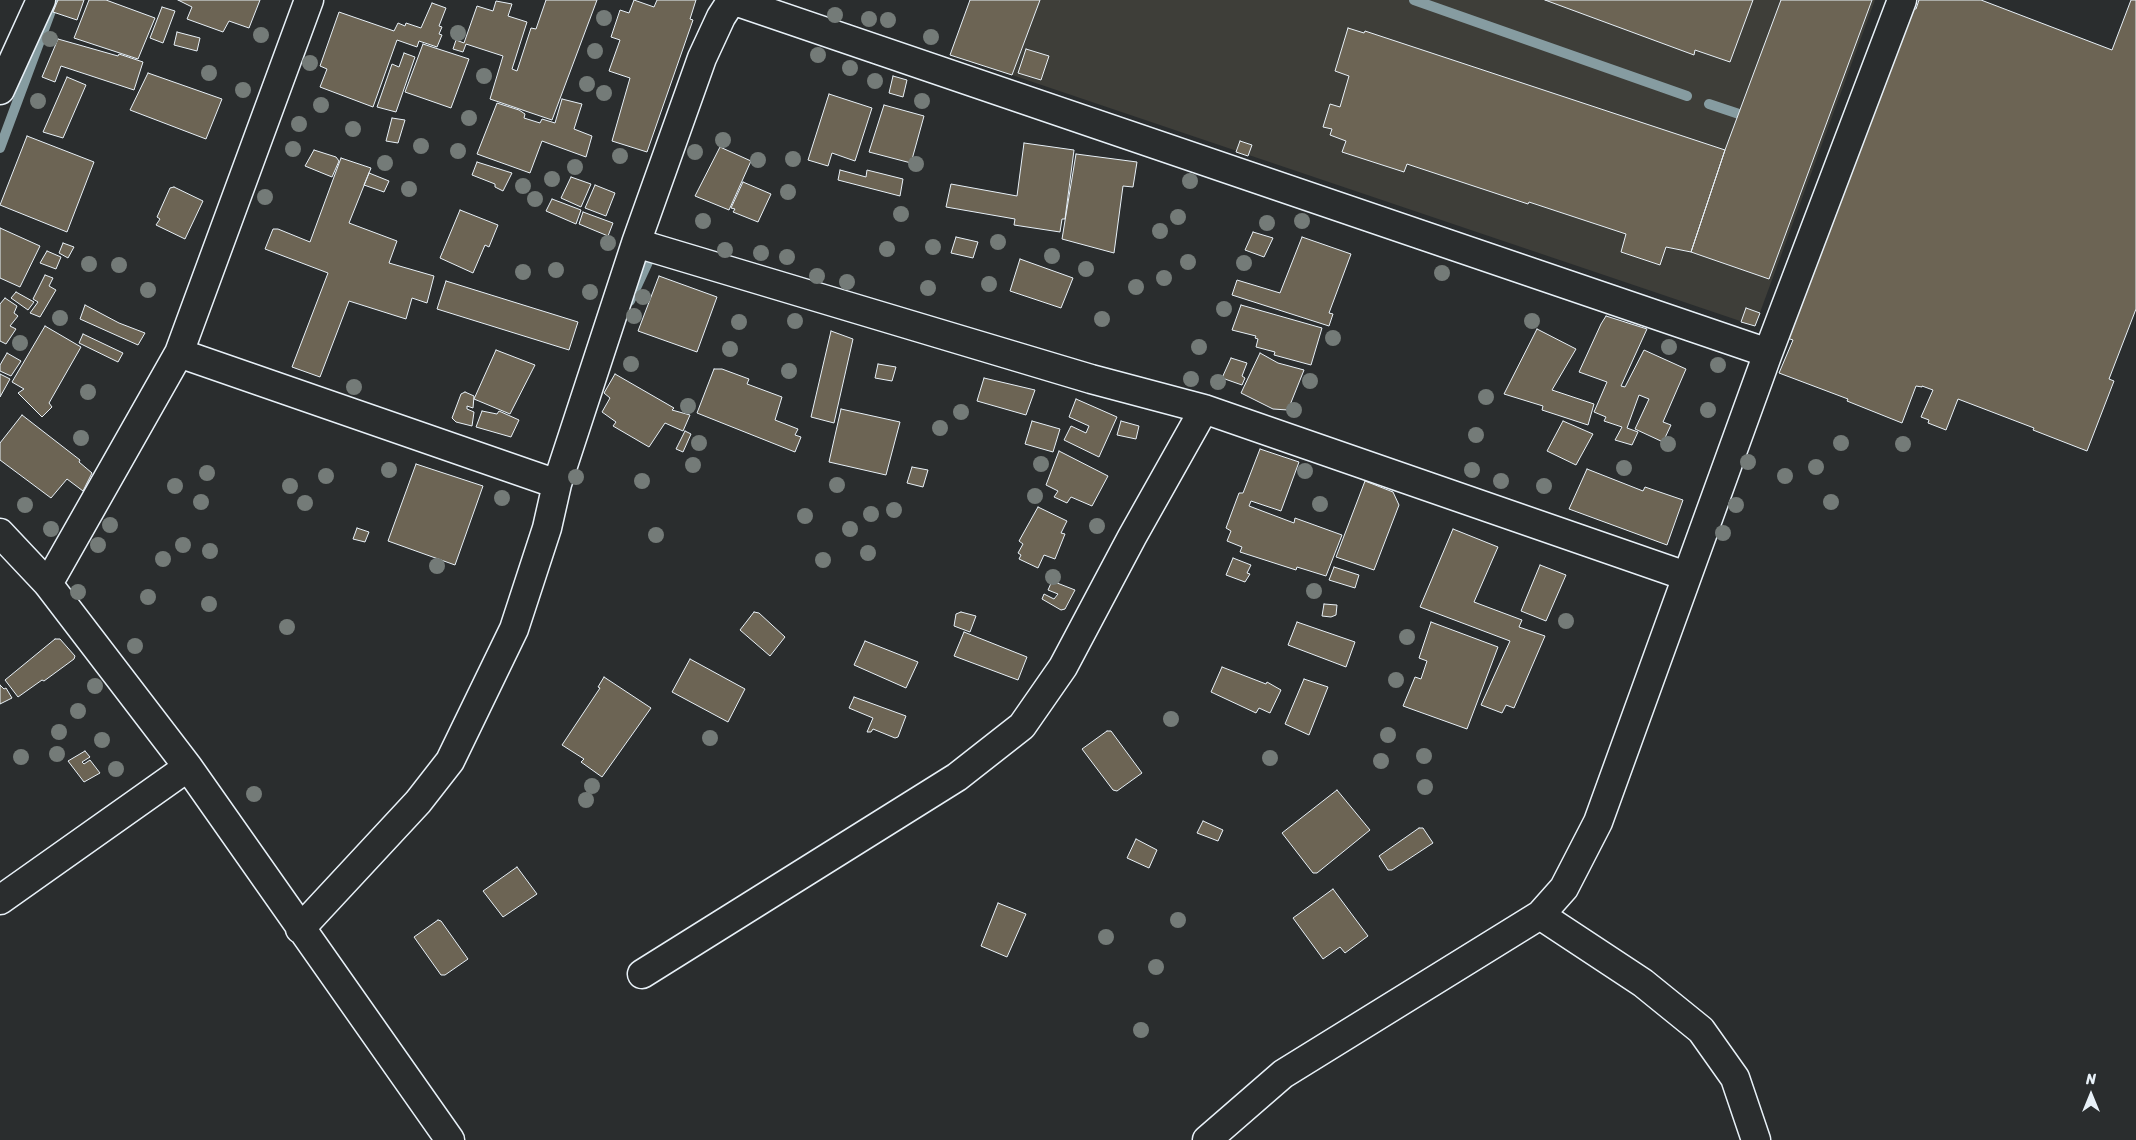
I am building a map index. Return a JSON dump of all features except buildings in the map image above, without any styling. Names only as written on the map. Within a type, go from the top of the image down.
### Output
[{"type":"street","points":[[0,90],[40,0]]},
{"type":"street","points":[[48,584],[179,354],[309,0]]},
{"type":"street","points":[[300,929],[418,802],[450,760],[514,629],[547,528],[557,484],[636,243],[702,58],[721,18],[732,0],[1768,353]]},
{"type":"street","points":[[1207,1140],[1283,1074],[1540,915],[1564,888],[1598,822],[1768,353],[1902,0]]},
{"type":"street","points":[[636,243],[1082,376],[1204,409],[1686,576]]},
{"type":"street","points":[[179,354],[557,484]]},
{"type":"street","points":[[642,974],[957,777],[1022,726],[1063,667],[1132,537],[1204,409]]},
{"type":"street","points":[[0,534],[48,584],[188,766],[300,929],[450,1140]]},
{"type":"street","points":[[0,900],[188,766]]},
{"type":"street","points":[[1540,915],[1643,983],[1701,1030],[1735,1078],[1756,1140]]},
{"type":"shaded area","points":[[1040,0],[1875,0],[1755,326],[1012,75]]},
{"type":"waterway","points":[[0,148],[55,0]]},
{"type":"waterway","points":[[1414,0],[1687,96]]},
{"type":"waterway","points":[[1709,104],[1751,118]]},
{"type":"waterway","points":[[630,301],[651,252]]}]
